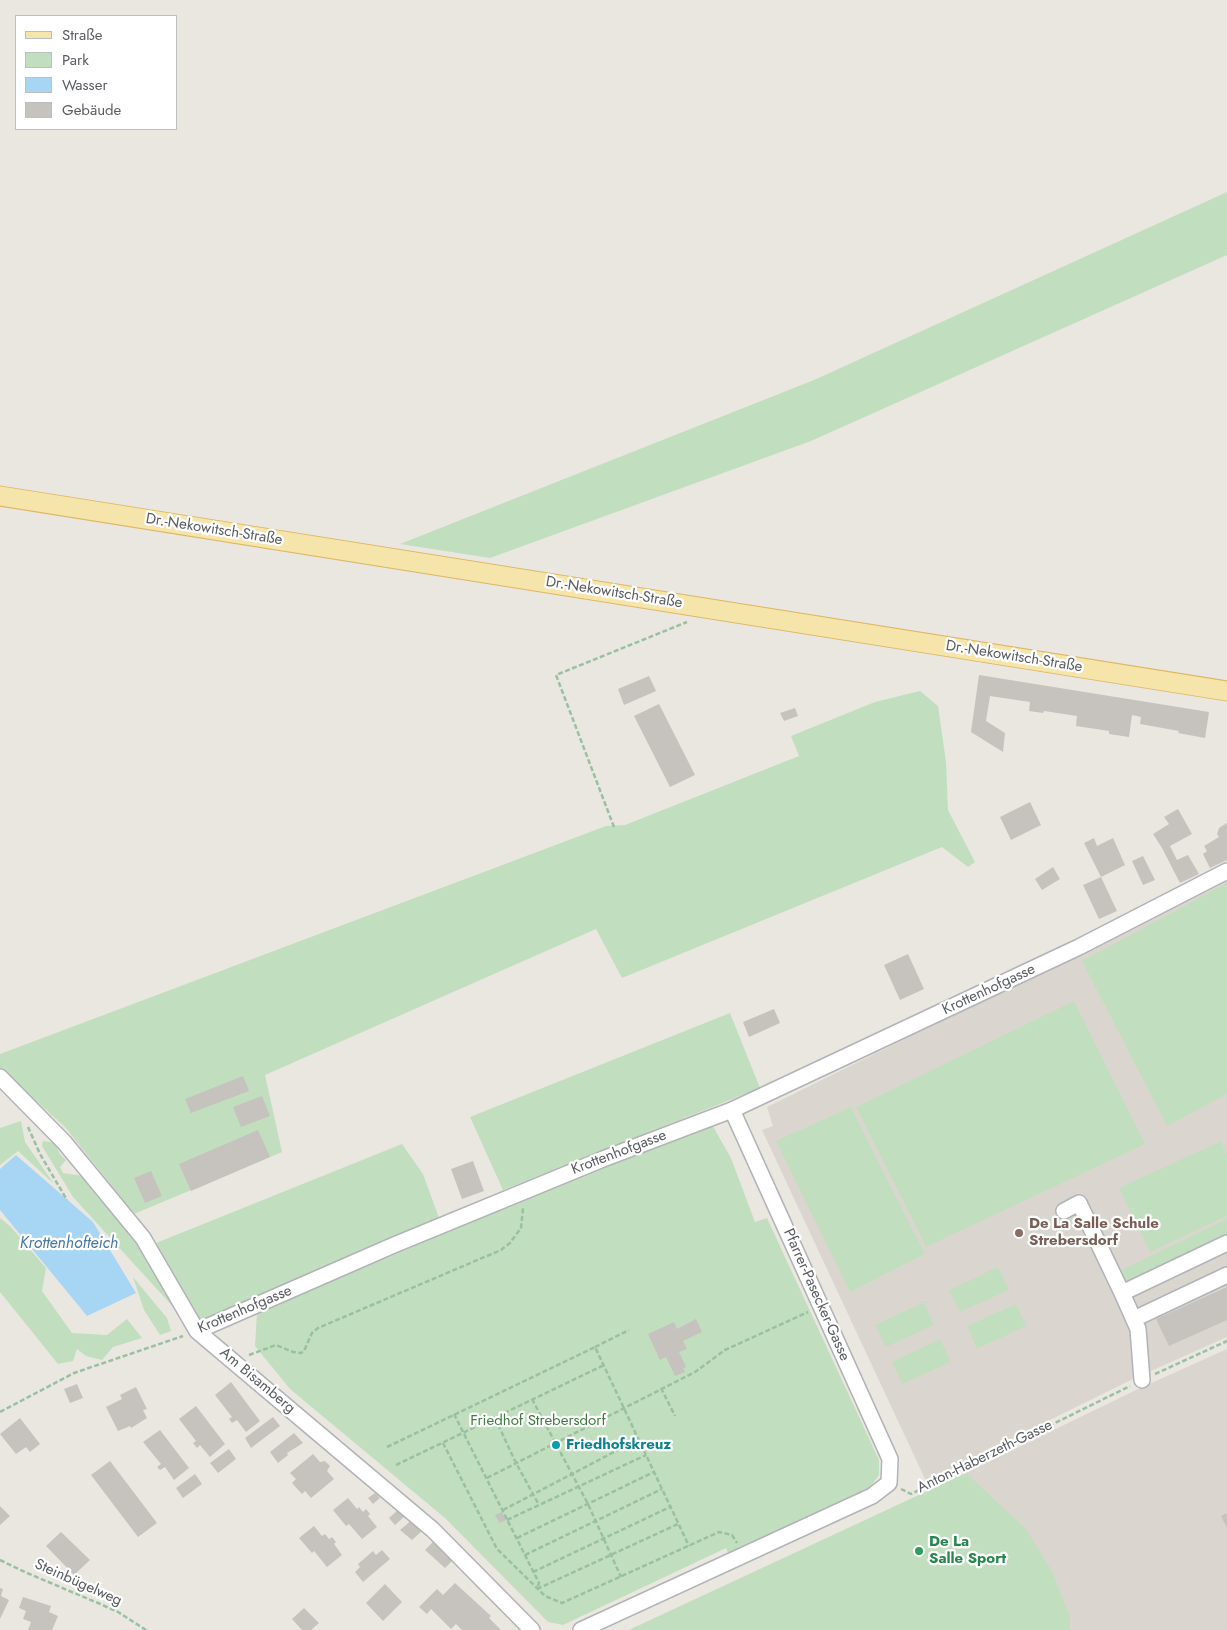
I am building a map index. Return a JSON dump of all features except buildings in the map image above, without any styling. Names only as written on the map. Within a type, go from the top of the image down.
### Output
[{"type":"main road","name":"Dr.-Nekowitsch-Straße","points":[[0,496],[1227,692]]},
{"type":"street","name":"Krottenhofgasse","points":[[197,1331],[394,1245],[603,1159],[732,1110],[1070,951],[1227,871]]},
{"type":"street","name":"Am Bisamberg","points":[[0,1077],[64,1142],[143,1238],[197,1331],[433,1530],[532,1630]]},
{"type":"street","name":"Pfarrer-Pasecker-Gasse","points":[[732,1110],[890,1460],[889,1483]]},
{"type":"street","points":[[1064,1211],[1079,1203],[1122,1293],[1138,1329],[1142,1380]]},
{"type":"street","points":[[1122,1293],[1227,1243]]},
{"type":"street","points":[[1134,1319],[1227,1275]]},
{"type":"street","points":[[581,1630],[872,1496],[889,1483]]},
{"type":"path","points":[[614,827],[556,675],[691,621]]},
{"type":"path","points":[[28,1106],[26,1119],[28,1128],[40,1154],[67,1200]]},
{"type":"path","points":[[233,1361],[276,1345],[301,1353],[304,1351],[312,1332],[318,1328],[501,1250],[515,1237],[523,1224],[523,1207],[519,1194]]},
{"type":"path","points":[[487,1478],[623,1407],[695,1372],[725,1350],[821,1306]]},
{"type":"path","points":[[387,1447],[629,1330]]},
{"type":"path","name":"Krottenhofgasse","points":[[0,1412],[74,1373],[197,1331]]},
{"type":"path","name":"Anton-Haberzeth-Gasse","points":[[889,1483],[911,1494],[1142,1380],[1227,1341]]},
{"type":"path","points":[[595,1347],[689,1546]]},
{"type":"path","points":[[396,1466],[604,1365]]},
{"type":"path","points":[[661,1388],[675,1416]]},
{"type":"path","points":[[532,1399],[579,1486],[621,1577]]},
{"type":"path","points":[[454,1414],[539,1583],[538,1588]]},
{"type":"path","points":[[494,1418],[539,1505]]},
{"type":"path","points":[[503,1510],[639,1439]]},
{"type":"path","points":[[443,1443],[497,1548],[544,1596],[562,1603],[719,1532],[732,1535],[746,1554]]},
{"type":"path","points":[[508,1520],[646,1455]]},
{"type":"path","points":[[517,1538],[654,1472]]},
{"type":"path","points":[[525,1555],[662,1489]]},
{"type":"path","points":[[533,1572],[670,1507]]},
{"type":"path","points":[[538,1588],[678,1524]]},
{"type":"path","name":"Steinbügelweg","points":[[0,1560],[105,1606],[146,1630]]},
{"type":"shaded area","name":"De La Salle Schule Strebersdorf","points":[[1227,880],[1227,1337],[1131,1380],[926,1481],[762,1130],[773,1126],[767,1107]]},
{"type":"shaded area","points":[[1227,1349],[1227,1630],[629,1630],[901,1504],[1136,1390]]},
{"type":"green space","points":[[1227,192],[1227,255],[811,441],[490,558],[400,544],[814,380]]},
{"type":"green space","points":[[920,691],[938,706],[946,762],[948,810],[975,862],[968,867],[942,847],[622,978],[596,929],[265,1075],[282,1152],[134,1214],[65,1127],[0,1068],[0,1054],[606,826],[625,825],[799,756],[791,736],[875,702]]},
{"type":"green space","points":[[1227,883],[1227,1094],[1167,1126],[1082,961]]},
{"type":"green space","points":[[1074,1001],[1145,1144],[926,1247],[856,1107]]},
{"type":"green space","points":[[730,1013],[760,1088],[503,1190],[470,1117]]},
{"type":"green space","points":[[851,1107],[925,1254],[850,1292],[776,1141]]},
{"type":"green space","points":[[21,1121],[25,1142],[54,1184],[18,1151],[0,1165],[0,1128]]},
{"type":"green space","name":"Friedhof Strebersdorf","points":[[710,1121],[731,1158],[755,1222],[767,1218],[879,1460],[879,1475],[868,1490],[729,1555],[726,1548],[563,1625],[548,1622],[445,1518],[290,1389],[255,1346],[257,1313]]},
{"type":"green space","points":[[43,1141],[56,1143],[59,1153],[66,1160],[60,1167],[63,1173],[83,1176],[88,1180],[87,1184],[96,1195],[101,1197],[146,1250],[156,1276],[175,1309],[73,1197],[42,1146]]},
{"type":"green space","points":[[1221,1141],[1227,1155],[1227,1216],[1150,1252],[1119,1188]]},
{"type":"green space","points":[[402,1144],[423,1174],[439,1218],[204,1323],[198,1321],[156,1243]]},
{"type":"green space","points":[[0,1218],[10,1226],[46,1268],[42,1291],[72,1333],[107,1335],[127,1319],[142,1338],[113,1347],[102,1360],[86,1356],[77,1349],[73,1361],[58,1364],[0,1292]]},
{"type":"green space","points":[[1227,1219],[1227,1242],[1125,1290],[1117,1272]]},
{"type":"green space","points":[[998,1267],[1009,1290],[960,1312],[949,1290]]},
{"type":"green space","points":[[133,1277],[167,1318],[171,1331],[160,1335],[144,1310]]},
{"type":"green space","points":[[924,1302],[934,1325],[886,1347],[875,1325]]},
{"type":"green space","points":[[1016,1304],[1026,1326],[977,1349],[967,1326]]},
{"type":"green space","points":[[940,1339],[951,1362],[902,1384],[892,1362]]},
{"type":"green space","name":"De La Salle Sport","points":[[966,1473],[1026,1529],[1053,1573],[1070,1618],[1070,1630],[629,1630]]},
{"type":"water","name":"Krottenhofteich","points":[[16,1155],[93,1222],[136,1293],[87,1316],[0,1210],[0,1169]]},
{"type":"place","name":"De La Salle Schule Strebersdorf","points":[[1019,1233]]},
{"type":"place","name":"Friedhofskreuz","points":[[556,1445]]},
{"type":"place","name":"De La Salle Sport","points":[[919,1551]]}]
